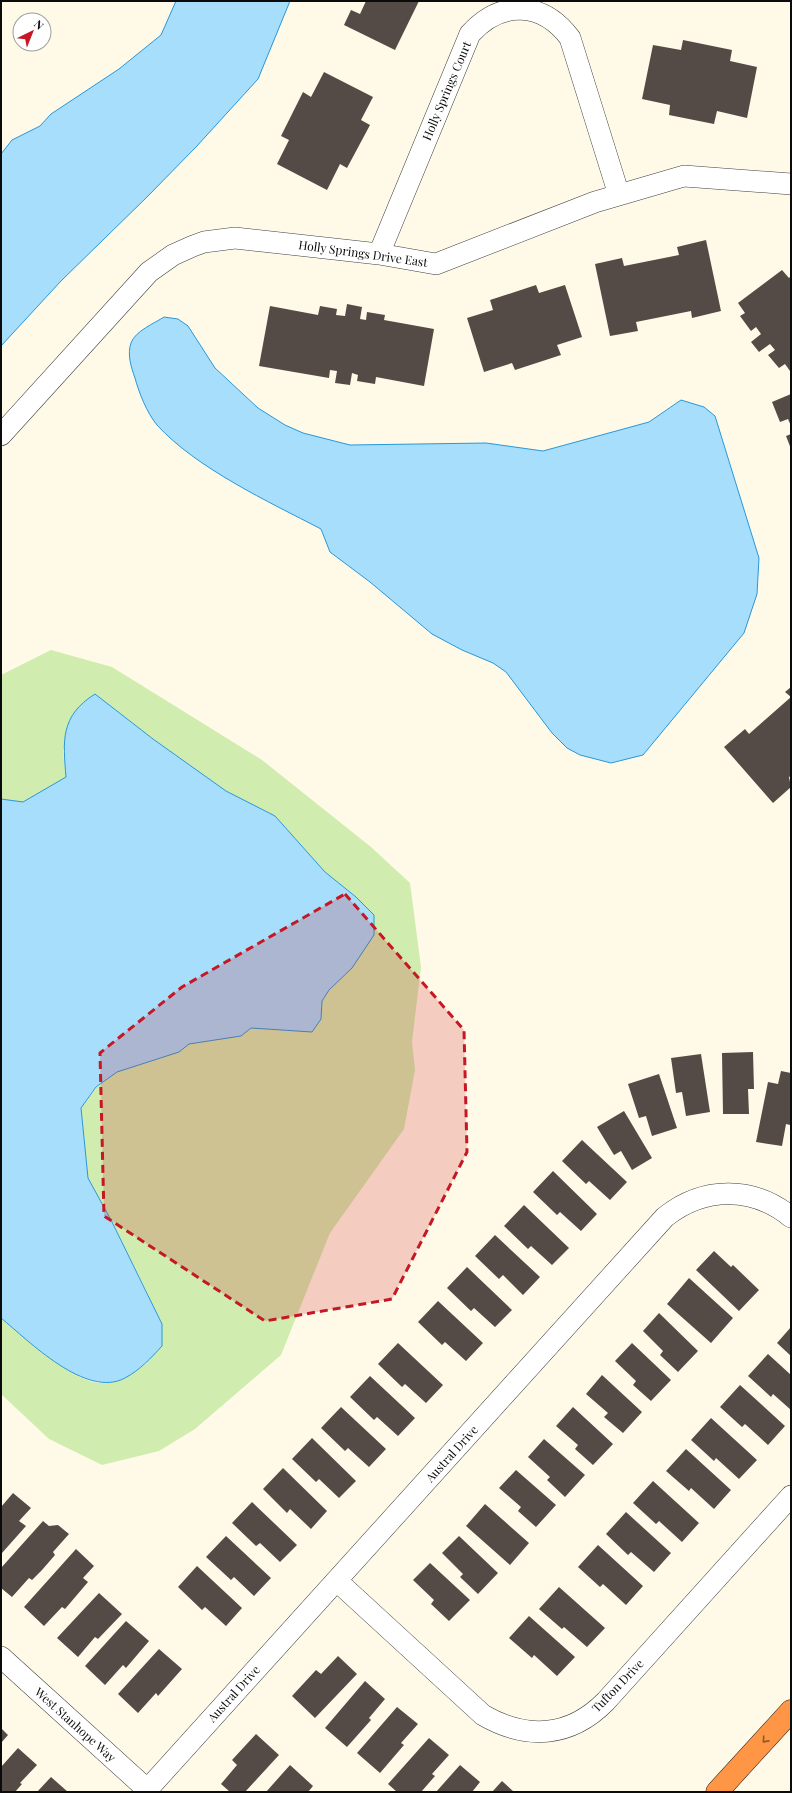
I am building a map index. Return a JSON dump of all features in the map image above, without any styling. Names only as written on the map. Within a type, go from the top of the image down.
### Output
[{"type":"highway","points":[[717,1792],[791,1711]]},
{"type":"street","name":"Holly Springs Court","points":[[379,254],[470,34],[490,17],[516,8],[541,13],[562,28],[570,38],[620,195]]},
{"type":"street","name":"Holly Springs Drive East","points":[[1,435],[141,280],[165,260],[183,250],[204,242],[235,238],[379,254],[436,264],[595,202],[684,176],[791,184]]},
{"type":"street","name":"Austral Drive","points":[[149,1791],[669,1214],[680,1206],[700,1198],[714,1194],[731,1194],[750,1195],[758,1198],[790,1217]]},
{"type":"street","name":"Tufton Drive","points":[[337,1581],[483,1715],[499,1724],[516,1729],[543,1732],[560,1729],[577,1723],[593,1714],[606,1702],[791,1496]]},
{"type":"street","name":"West Stanhope Way","points":[[1,1657],[149,1791]]},
{"type":"highlighted area","points":[[345,894],[464,1030],[467,1152],[392,1299],[265,1321],[104,1216],[100,1053],[182,987]]},
{"type":"green space","points":[[51,650],[112,667],[262,760],[371,847],[410,883],[421,967],[412,1042],[415,1070],[404,1129],[330,1233],[281,1355],[195,1429],[159,1451],[102,1465],[49,1439],[1,1394],[1,1318],[35,1347],[64,1368],[92,1381],[103,1383],[116,1381],[147,1363],[149,1296],[88,1178],[81,1108],[97,1087],[117,1072],[179,1052],[189,1044],[241,1036],[251,1028],[312,1032],[321,1019],[322,1001],[329,990],[352,968],[356,897],[325,872],[275,816],[226,791],[153,739],[95,694],[63,750],[66,777],[23,802],[1,799],[1,675]]},
{"type":"water","points":[[176,1],[290,1],[258,79],[196,147],[61,281],[1,346],[1,154],[12,140],[40,126],[51,114],[119,69],[161,35]]},
{"type":"water","points":[[164,317],[178,319],[188,326],[215,368],[258,408],[285,425],[303,433],[350,445],[486,443],[543,451],[649,422],[681,400],[704,407],[715,416],[759,558],[757,594],[744,633],[643,755],[611,763],[580,755],[567,748],[552,733],[506,672],[493,663],[462,650],[432,634],[370,582],[330,552],[321,529],[257,496],[212,470],[173,441],[157,425],[150,415],[141,396],[131,365],[129,352],[131,343],[137,335]]},
{"type":"water","points":[[95,694],[153,739],[226,791],[275,816],[325,872],[356,897],[374,915],[374,935],[352,968],[329,990],[322,1001],[321,1019],[312,1032],[251,1028],[241,1036],[189,1044],[179,1052],[117,1072],[96,1087],[81,1108],[88,1178],[112,1222],[162,1324],[162,1346],[136,1371],[125,1378],[110,1382],[93,1381],[76,1374],[42,1353],[1,1318],[1,799],[23,802],[66,777],[64,752],[66,730],[75,711]]},
{"type":"building","points":[[366,1],[419,1],[395,50],[344,25],[351,10],[360,14]]},
{"type":"building","points":[[683,40],[732,50],[730,61],[757,67],[747,118],[717,111],[714,124],[669,115],[670,105],[642,99],[653,45],[681,50]]},
{"type":"building","points":[[324,72],[373,97],[361,120],[370,125],[347,168],[340,164],[327,190],[277,164],[289,140],[281,136],[303,92],[311,97]]},
{"type":"building","points":[[706,240],[721,311],[692,318],[691,311],[636,322],[638,331],[610,336],[595,264],[622,258],[624,266],[679,255],[677,247]]},
{"type":"building","points":[[782,270],[789,278],[791,276],[790,371],[785,364],[779,368],[768,355],[775,350],[770,344],[759,352],[751,342],[761,334],[756,327],[751,331],[740,316],[745,313],[738,303]]},
{"type":"building","points":[[536,285],[539,293],[565,285],[582,337],[557,345],[561,355],[515,370],[512,363],[484,372],[467,318],[493,310],[490,300]]},
{"type":"building","points":[[347,304],[362,307],[360,319],[366,320],[367,312],[385,315],[384,320],[434,329],[424,386],[376,377],[375,384],[357,381],[358,375],[352,373],[350,385],[335,383],[337,371],[330,370],[329,378],[259,366],[270,306],[318,315],[320,306],[337,309],[336,315],[345,316]]},
{"type":"building","points":[[791,394],[791,426],[788,419],[780,422],[772,402]]},
{"type":"building","points":[[791,434],[791,449],[786,436]]},
{"type":"building","points":[[791,687],[791,697],[785,692]]},
{"type":"building","points":[[791,697],[791,776],[789,777],[791,787],[773,803],[724,747],[745,729],[749,734]]},
{"type":"building","points":[[753,1052],[754,1089],[748,1089],[749,1114],[723,1114],[722,1053]]},
{"type":"building","points":[[701,1054],[710,1112],[686,1116],[682,1092],[676,1093],[671,1058]]},
{"type":"building","points":[[781,1071],[791,1073],[790,1125],[786,1124],[782,1146],[756,1142],[768,1082],[778,1084]]},
{"type":"building","points":[[659,1074],[677,1128],[652,1136],[646,1116],[639,1118],[628,1084]]},
{"type":"building","points":[[624,1111],[652,1158],[632,1170],[621,1151],[614,1155],[597,1127]]},
{"type":"building","points":[[582,1140],[627,1182],[610,1200],[589,1181],[586,1184],[562,1161]]},
{"type":"building","points":[[553,1171],[597,1214],[581,1231],[560,1212],[557,1215],[533,1192]]},
{"type":"building","points":[[524,1205],[569,1248],[552,1265],[531,1246],[528,1249],[504,1226]]},
{"type":"building","points":[[495,1235],[540,1277],[523,1295],[503,1275],[499,1279],[475,1256]]},
{"type":"building","points":[[714,1251],[731,1267],[733,1265],[759,1290],[739,1311],[696,1270]]},
{"type":"building","points":[[467,1267],[512,1310],[495,1327],[474,1308],[471,1311],[447,1288]]},
{"type":"building","points":[[689,1278],[733,1318],[711,1343],[667,1304]]},
{"type":"building","points":[[438,1301],[483,1343],[466,1361],[445,1342],[442,1345],[418,1322]]},
{"type":"building","points":[[659,1313],[698,1351],[678,1372],[660,1355],[663,1351],[643,1331]]},
{"type":"building","points":[[791,1327],[791,1356],[777,1343]]},
{"type":"building","points":[[398,1343],[443,1385],[426,1403],[405,1384],[402,1387],[378,1364]]},
{"type":"building","points":[[632,1343],[671,1380],[651,1401],[633,1385],[636,1381],[615,1361]]},
{"type":"building","points":[[768,1354],[791,1375],[791,1410],[773,1394],[771,1397],[748,1376]]},
{"type":"building","points":[[602,1375],[642,1412],[623,1433],[604,1417],[608,1413],[586,1394]]},
{"type":"building","points":[[370,1376],[415,1418],[398,1436],[377,1417],[374,1420],[350,1397]]},
{"type":"building","points":[[740,1385],[785,1426],[768,1445],[745,1424],[742,1427],[720,1407]]},
{"type":"building","points":[[341,1407],[386,1449],[369,1467],[348,1448],[345,1451],[321,1428]]},
{"type":"building","points":[[573,1407],[613,1444],[593,1465],[575,1449],[578,1445],[556,1426]]},
{"type":"building","points":[[711,1418],[757,1460],[739,1479],[716,1458],[714,1461],[691,1440]]},
{"type":"building","points":[[312,1438],[356,1481],[339,1498],[319,1479],[316,1482],[292,1459]]},
{"type":"building","points":[[544,1439],[585,1475],[565,1497],[547,1480],[550,1477],[528,1457]]},
{"type":"building","points":[[686,1449],[731,1490],[714,1509],[691,1488],[689,1491],[666,1471]]},
{"type":"building","points":[[283,1468],[327,1511],[311,1529],[290,1509],[287,1513],[263,1489]]},
{"type":"building","points":[[516,1470],[556,1505],[536,1527],[518,1511],[521,1507],[499,1488]]},
{"type":"building","points":[[653,1481],[699,1523],[682,1542],[659,1521],[656,1524],[633,1503]]},
{"type":"building","points":[[13,1493],[31,1508],[19,1521],[26,1526],[2,1553],[1,1507]]},
{"type":"building","points":[[252,1502],[297,1545],[280,1562],[260,1543],[256,1546],[232,1523]]},
{"type":"building","points":[[485,1504],[529,1543],[510,1565],[466,1526]]},
{"type":"building","points":[[626,1512],[671,1553],[654,1572],[631,1552],[628,1555],[606,1534]]},
{"type":"building","points":[[43,1521],[49,1526],[58,1525],[69,1534],[53,1552],[55,1555],[42,1570],[32,1580],[29,1578],[12,1597],[1,1588],[1,1568]]},
{"type":"building","points":[[226,1536],[271,1578],[254,1596],[234,1577],[231,1580],[206,1557]]},
{"type":"building","points":[[459,1536],[498,1573],[478,1594],[460,1577],[463,1574],[442,1553]]},
{"type":"building","points":[[598,1545],[643,1586],[626,1605],[603,1584],[600,1587],[578,1567]]},
{"type":"building","points":[[76,1549],[94,1566],[83,1578],[88,1582],[65,1609],[62,1607],[44,1626],[24,1607]]},
{"type":"building","points":[[430,1563],[470,1600],[449,1621],[431,1604],[434,1600],[413,1580]]},
{"type":"building","points":[[197,1566],[242,1608],[226,1626],[205,1607],[202,1610],[178,1587]]},
{"type":"building","points":[[559,1587],[605,1628],[587,1647],[564,1627],[562,1629],[539,1609]]},
{"type":"building","points":[[99,1593],[122,1614],[98,1639],[95,1637],[78,1657],[57,1638]]},
{"type":"building","points":[[529,1616],[575,1657],[557,1676],[534,1655],[532,1658],[509,1638]]},
{"type":"building","points":[[126,1621],[149,1641],[126,1668],[123,1665],[105,1685],[85,1666]]},
{"type":"building","points":[[159,1649],[182,1669],[158,1696],[156,1693],[138,1713],[118,1694]]},
{"type":"building","points":[[338,1656],[357,1674],[315,1718],[292,1696],[316,1670],[321,1674]]},
{"type":"building","points":[[365,1681],[385,1699],[369,1718],[371,1720],[347,1747],[325,1728]]},
{"type":"building","points":[[397,1707],[418,1724],[401,1743],[404,1745],[380,1773],[357,1753]]},
{"type":"building","points":[[1,1728],[8,1735],[1,1743]]},
{"type":"building","points":[[256,1734],[279,1755],[245,1792],[230,1792],[221,1784],[237,1765],[232,1760]]},
{"type":"building","points":[[429,1738],[449,1755],[432,1774],[435,1776],[421,1792],[397,1792],[388,1784]]},
{"type":"building","points":[[18,1748],[37,1765],[20,1783],[22,1784],[15,1792],[1,1792],[1,1767]]},
{"type":"building","points":[[290,1765],[313,1786],[308,1792],[266,1792]]},
{"type":"building","points":[[460,1765],[480,1782],[472,1792],[436,1792]]},
{"type":"building","points":[[51,1777],[68,1792],[37,1792]]},
{"type":"building","points":[[502,1781],[514,1792],[492,1792]]}]
